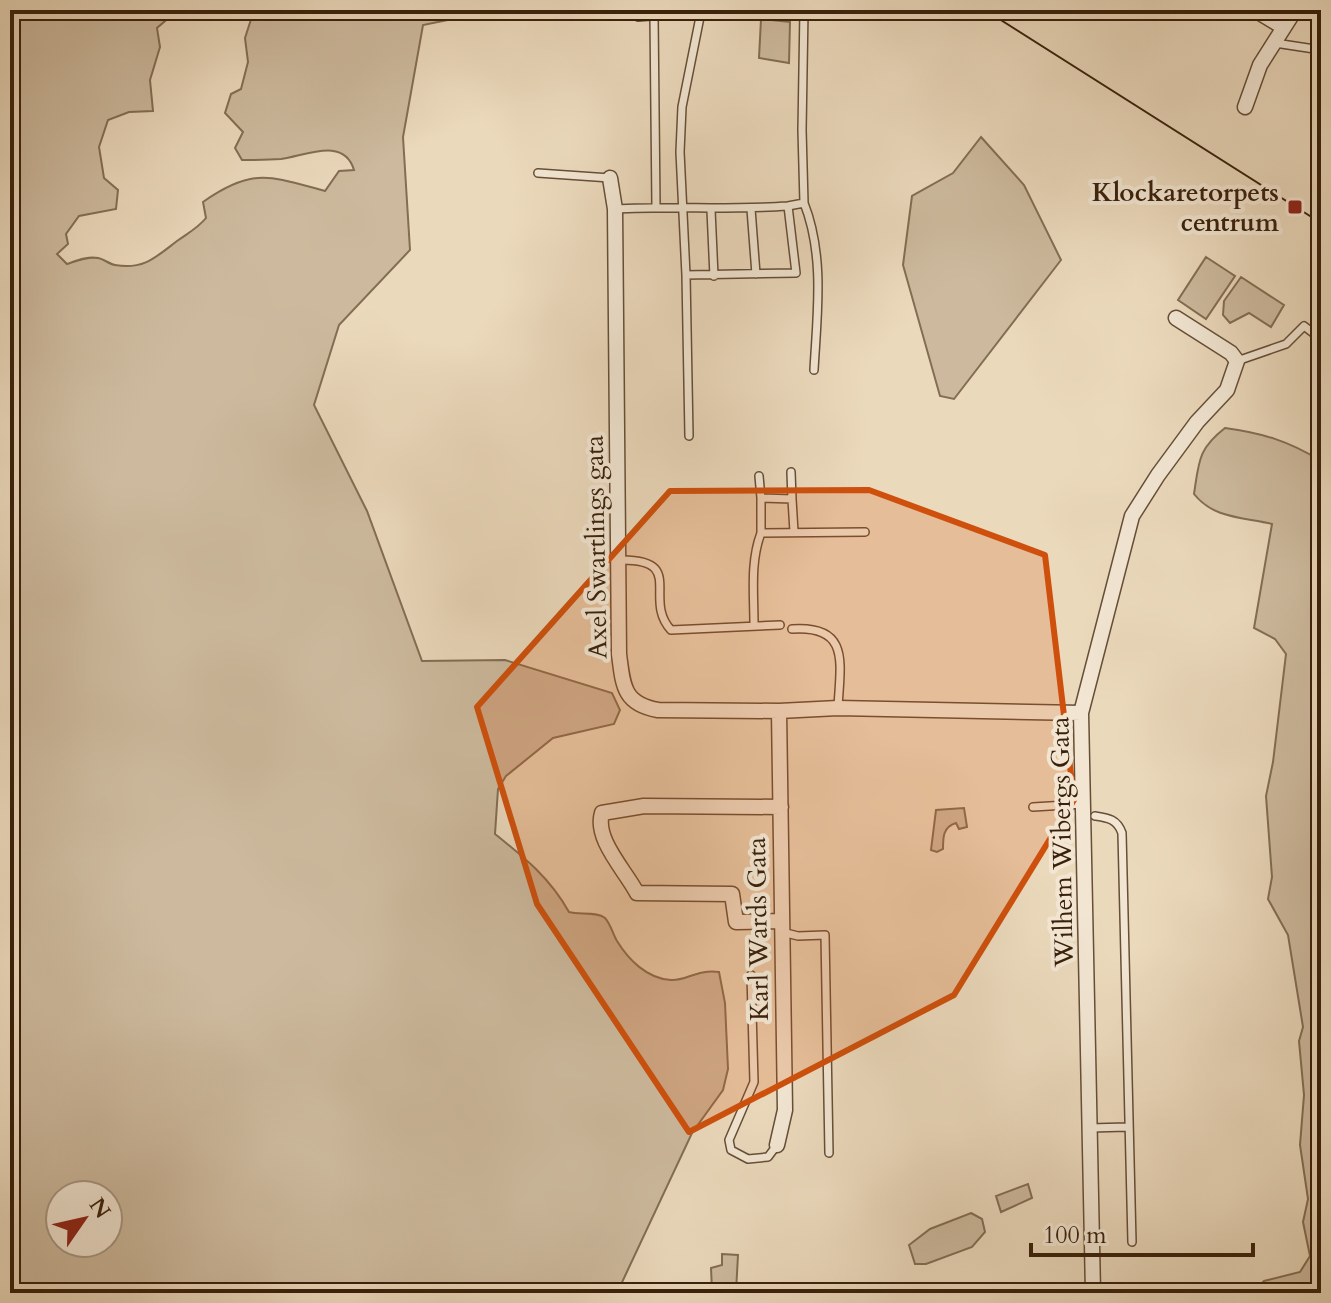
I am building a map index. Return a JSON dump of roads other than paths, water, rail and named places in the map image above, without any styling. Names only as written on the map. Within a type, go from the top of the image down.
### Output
[{"type":"street","points":[[1255,10],[1283,27]]},
{"type":"street","points":[[1245,107],[1260,65],[1295,10]]},
{"type":"street","name":"Axel Swartlings gata","points":[[610,178],[615,209],[619,654],[622,683],[629,697],[641,707],[658,710],[838,708],[1081,713]]},
{"type":"street","points":[[1176,318],[1231,353],[1237,361]]},
{"type":"street","name":"Wilhem Wibergs Gata","points":[[1093,1293],[1081,713],[1132,516],[1197,422],[1227,390],[1237,361]]},
{"type":"street","name":"Karl Wards Gata","points":[[777,1145],[785,1110],[779,711]]},
{"type":"street","points":[[781,807],[644,806],[602,813],[599,823],[608,847],[627,872],[637,893],[732,894],[736,922],[782,926]]},
{"type":"lane","points":[[638,17],[701,11],[787,10]]},
{"type":"lane","points":[[804,10],[804,203],[811,221],[818,272],[814,370]]},
{"type":"lane","points":[[689,436],[680,152],[682,107],[701,11]]},
{"type":"lane","points":[[654,16],[656,207]]},
{"type":"lane","points":[[1273,43],[1321,50]]},
{"type":"lane","points":[[538,173],[610,178]]},
{"type":"lane","points":[[615,209],[751,209],[804,203]]},
{"type":"lane","points":[[686,275],[796,273],[788,206]]},
{"type":"lane","points":[[751,209],[756,274]]},
{"type":"lane","points":[[711,210],[714,276]]},
{"type":"lane","points":[[1237,361],[1286,344],[1304,326],[1321,339]]},
{"type":"lane","points":[[791,472],[794,532]]},
{"type":"lane","points":[[754,625],[753,566],[761,533],[759,476]]},
{"type":"lane","points":[[761,498],[792,499]]},
{"type":"lane","points":[[761,533],[865,532]]},
{"type":"lane","points":[[620,560],[643,560],[653,566],[658,576],[663,622],[671,630],[780,625]]},
{"type":"lane","points":[[792,629],[813,627],[830,634],[838,647],[838,708]]},
{"type":"lane","points":[[1033,807],[1083,804]]},
{"type":"lane","points":[[1095,816],[1112,818],[1122,833],[1132,1242]]},
{"type":"lane","points":[[782,926],[798,936],[825,935],[829,1153]]},
{"type":"lane","points":[[751,975],[754,1082],[729,1140],[731,1150],[748,1159],[768,1157],[777,1145]]},
{"type":"lane","points":[[1090,1128],[1127,1127]]},
{"type":"tram line","points":[[985,10],[1321,223]]},
{"type":"place","name":"Klockaretorpets centrum","points":[[1295,207]]}]
